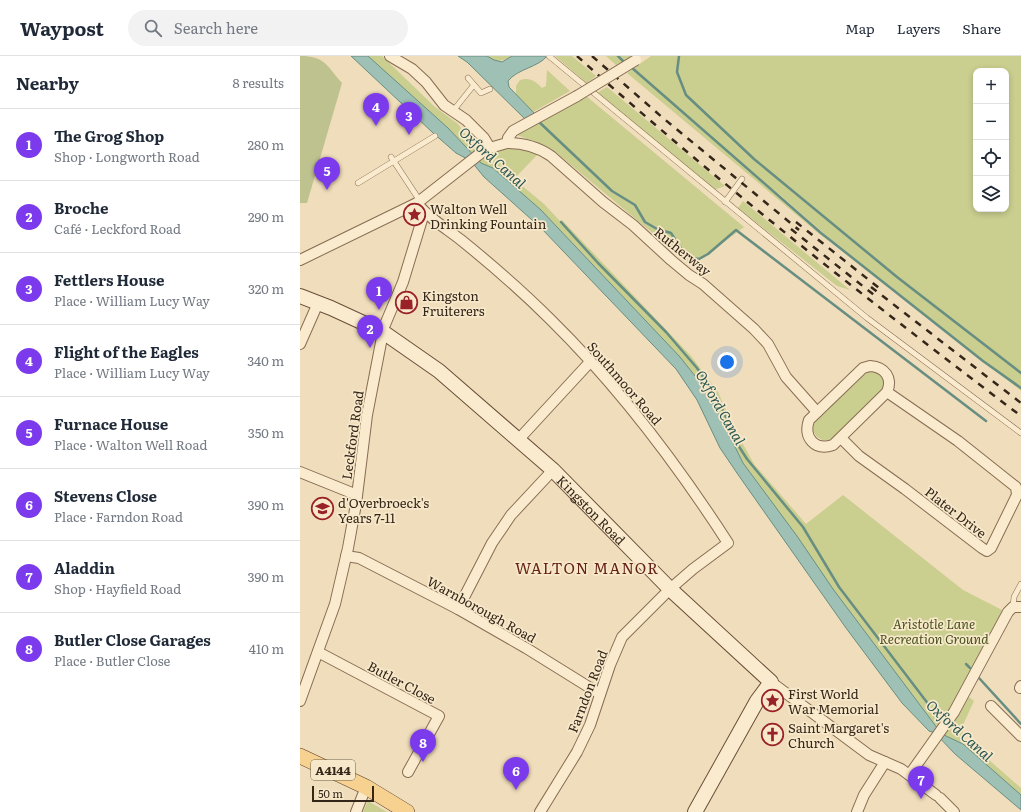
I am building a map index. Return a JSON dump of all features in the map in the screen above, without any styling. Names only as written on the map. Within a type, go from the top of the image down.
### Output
[{"type":"main road","name":"A4144","points":[[300,756],[366,787],[407,812]]},
{"type":"street","points":[[390,56],[412,69],[426,82],[444,105],[466,120],[484,138],[490,148]]},
{"type":"street","points":[[507,144],[510,134],[523,125],[577,96],[638,58]]},
{"type":"street","name":"Rutherway","points":[[300,260],[419,202],[465,165],[490,148],[515,143],[536,148],[551,156],[603,202],[633,225],[689,275],[707,288],[754,329],[768,344],[786,376],[817,412]]},
{"type":"street","points":[[419,202],[424,213]]},
{"type":"street","name":"Leckford Road","points":[[300,701],[335,604],[346,556],[347,540],[357,495],[367,415],[383,332],[403,282],[424,213]]},
{"type":"street","name":"Southmoor Road","points":[[424,213],[436,219],[488,262],[552,320],[641,420],[694,490],[728,543],[693,569],[670,589]]},
{"type":"street","name":"Kingston Road","points":[[300,296],[383,332],[439,371],[553,470],[670,589],[771,682],[882,766],[901,769],[910,774],[954,812]]},
{"type":"street","points":[[301,341],[318,303]]},
{"type":"street","points":[[519,440],[590,362]]},
{"type":"street","points":[[870,366],[879,367],[885,372],[889,379],[887,392],[841,438],[833,445],[826,448],[816,446],[808,438],[806,428],[809,420],[817,412],[863,368],[870,366]]},
{"type":"street","name":"Plater Drive","points":[[841,438],[859,456],[982,548],[987,551],[991,548],[1017,495],[1016,487],[958,441],[887,392]]},
{"type":"street","points":[[458,609],[492,543],[511,515],[553,470]]},
{"type":"street","points":[[300,472],[357,495]]},
{"type":"street","name":"Warnborough Road","points":[[346,556],[359,558],[458,609],[526,648],[600,694]]},
{"type":"street","name":"Farndon Road","points":[[540,812],[577,752],[590,725],[610,665],[622,637],[670,589]]},
{"type":"street","points":[[910,774],[944,726],[981,664],[1008,612],[1017,607]]},
{"type":"street","name":"Butler Close","points":[[318,652],[438,716],[408,772]]},
{"type":"street","points":[[695,812],[756,701],[771,682]]},
{"type":"street","points":[[991,706],[1021,736]]},
{"type":"street","points":[[901,769],[929,749]]},
{"type":"street","points":[[857,812],[864,795],[882,766]]},
{"type":"street","points":[[356,812],[366,787]]},
{"type":"lane","points":[[551,58],[867,318],[1021,433]]},
{"type":"lane","points":[[468,78],[482,93],[490,89]]},
{"type":"lane","points":[[453,111],[474,86]]},
{"type":"lane","points":[[358,183],[394,163],[435,136]]},
{"type":"lane","points":[[391,157],[419,202]]},
{"type":"lane","points":[[725,202],[742,179]]},
{"type":"lane","points":[[1017,607],[1014,597],[1021,584]]},
{"type":"green space","points":[[300,56],[308,56],[320,60],[342,83],[307,203],[300,203]]},
{"type":"green space","name":"Aristotle Lane Recreation Ground","points":[[368,56],[382,56],[435,107],[458,124],[478,152],[487,157],[493,153],[505,149],[525,150],[538,154],[514,179],[544,204],[560,221],[562,220],[691,356],[718,392],[734,428],[754,464],[806,524],[843,495],[963,590],[1004,611],[948,713],[945,716],[929,707],[940,720],[951,726],[969,697],[974,701],[962,727],[965,739],[1021,788],[1021,795],[963,744],[946,736],[933,722],[833,589],[797,536],[743,463],[716,408],[703,386],[680,357],[541,210],[493,168],[481,163],[448,128]]},
{"type":"green space","points":[[487,56],[512,56],[496,61]]},
{"type":"green space","points":[[555,56],[572,56],[596,76],[587,83]]},
{"type":"green space","points":[[606,56],[632,56],[616,65]]},
{"type":"green space","points":[[651,56],[1021,56],[1021,391],[836,244],[771,187],[829,242],[627,73]]},
{"type":"green space","points":[[547,70],[570,91],[533,112],[516,94],[516,86],[520,80],[530,79],[542,88],[546,86]]},
{"type":"green space","points":[[607,87],[725,186],[714,190],[597,93]]},
{"type":"green space","points":[[586,96],[744,227],[692,266],[552,149],[517,135]]},
{"type":"green space","points":[[743,201],[850,290],[837,286],[738,208]]},
{"type":"green space","points":[[871,369],[884,372],[884,389],[833,439],[824,440],[819,438],[813,431],[815,421]]},
{"type":"green space","points":[[368,801],[387,812],[363,812]]},
{"type":"water","name":"Oxford Canal","points":[[351,56],[368,56],[448,128],[481,163],[493,168],[541,210],[680,357],[703,386],[716,408],[743,463],[797,536],[833,589],[938,729],[946,736],[963,744],[1021,795],[1021,810],[955,754],[935,733],[929,731],[902,703],[846,628],[720,448],[697,400],[676,369],[541,228],[484,177],[471,161],[456,153],[432,132]]},
{"type":"water","points":[[458,56],[487,56],[502,62],[512,56],[547,56],[539,63],[517,74],[508,81],[509,87],[536,115],[526,120],[467,62]]},
{"type":"waterway","points":[[618,56],[625,63]]},
{"type":"waterway","points":[[679,56],[677,72],[686,95],[754,159],[897,277],[1021,373]]},
{"type":"waterway","points":[[631,67],[821,233],[983,361],[1021,388]]},
{"type":"waterway","points":[[537,120],[612,191],[635,205],[645,222],[657,229],[671,233],[684,253],[692,258],[699,259],[708,254],[736,230],[986,421]]},
{"type":"waterway","points":[[561,222],[598,263],[666,332],[697,368],[718,399],[738,445],[747,459],[803,527],[839,587],[929,705]]},
{"type":"waterway","points":[[966,664],[970,668]]},
{"type":"waterway","points":[[979,678],[1021,724]]},
{"type":"railway","points":[[577,56],[684,150],[739,195],[907,329],[1021,416]]},
{"type":"railway","points":[[592,56],[663,118],[799,230]]},
{"type":"railway","points":[[796,222],[879,288]]},
{"type":"railway","points":[[791,229],[874,295]]},
{"type":"railway","points":[[871,287],[1021,403]]},
{"type":"place","name":"Flight of the Eagles","points":[[376,126]]},
{"type":"place","name":"Fettlers House","points":[[409,135]]},
{"type":"place","name":"Furnace House","points":[[327,190]]},
{"type":"place","name":"Walton Well Drinking Fountain","points":[[414,215]]},
{"type":"place","name":"Kingston Fruiterers","points":[[407,302]]},
{"type":"place","name":"The Grog Shop","points":[[379,310]]},
{"type":"place","name":"Broche","points":[[370,348]]},
{"type":"place","name":"d'Overbroeck's Years 7-11","points":[[323,509]]},
{"type":"place","name":"First World War Memorial","points":[[772,700]]},
{"type":"place","name":"Saint Margaret's Church","points":[[773,734]]},
{"type":"place","name":"Butler Close Garages","points":[[423,762]]},
{"type":"place","name":"Stevens Close","points":[[516,790]]},
{"type":"place","name":"Aladdin","points":[[921,799]]},
{"type":"district","name":"WALTON MANOR","points":[[587,567]]}]
